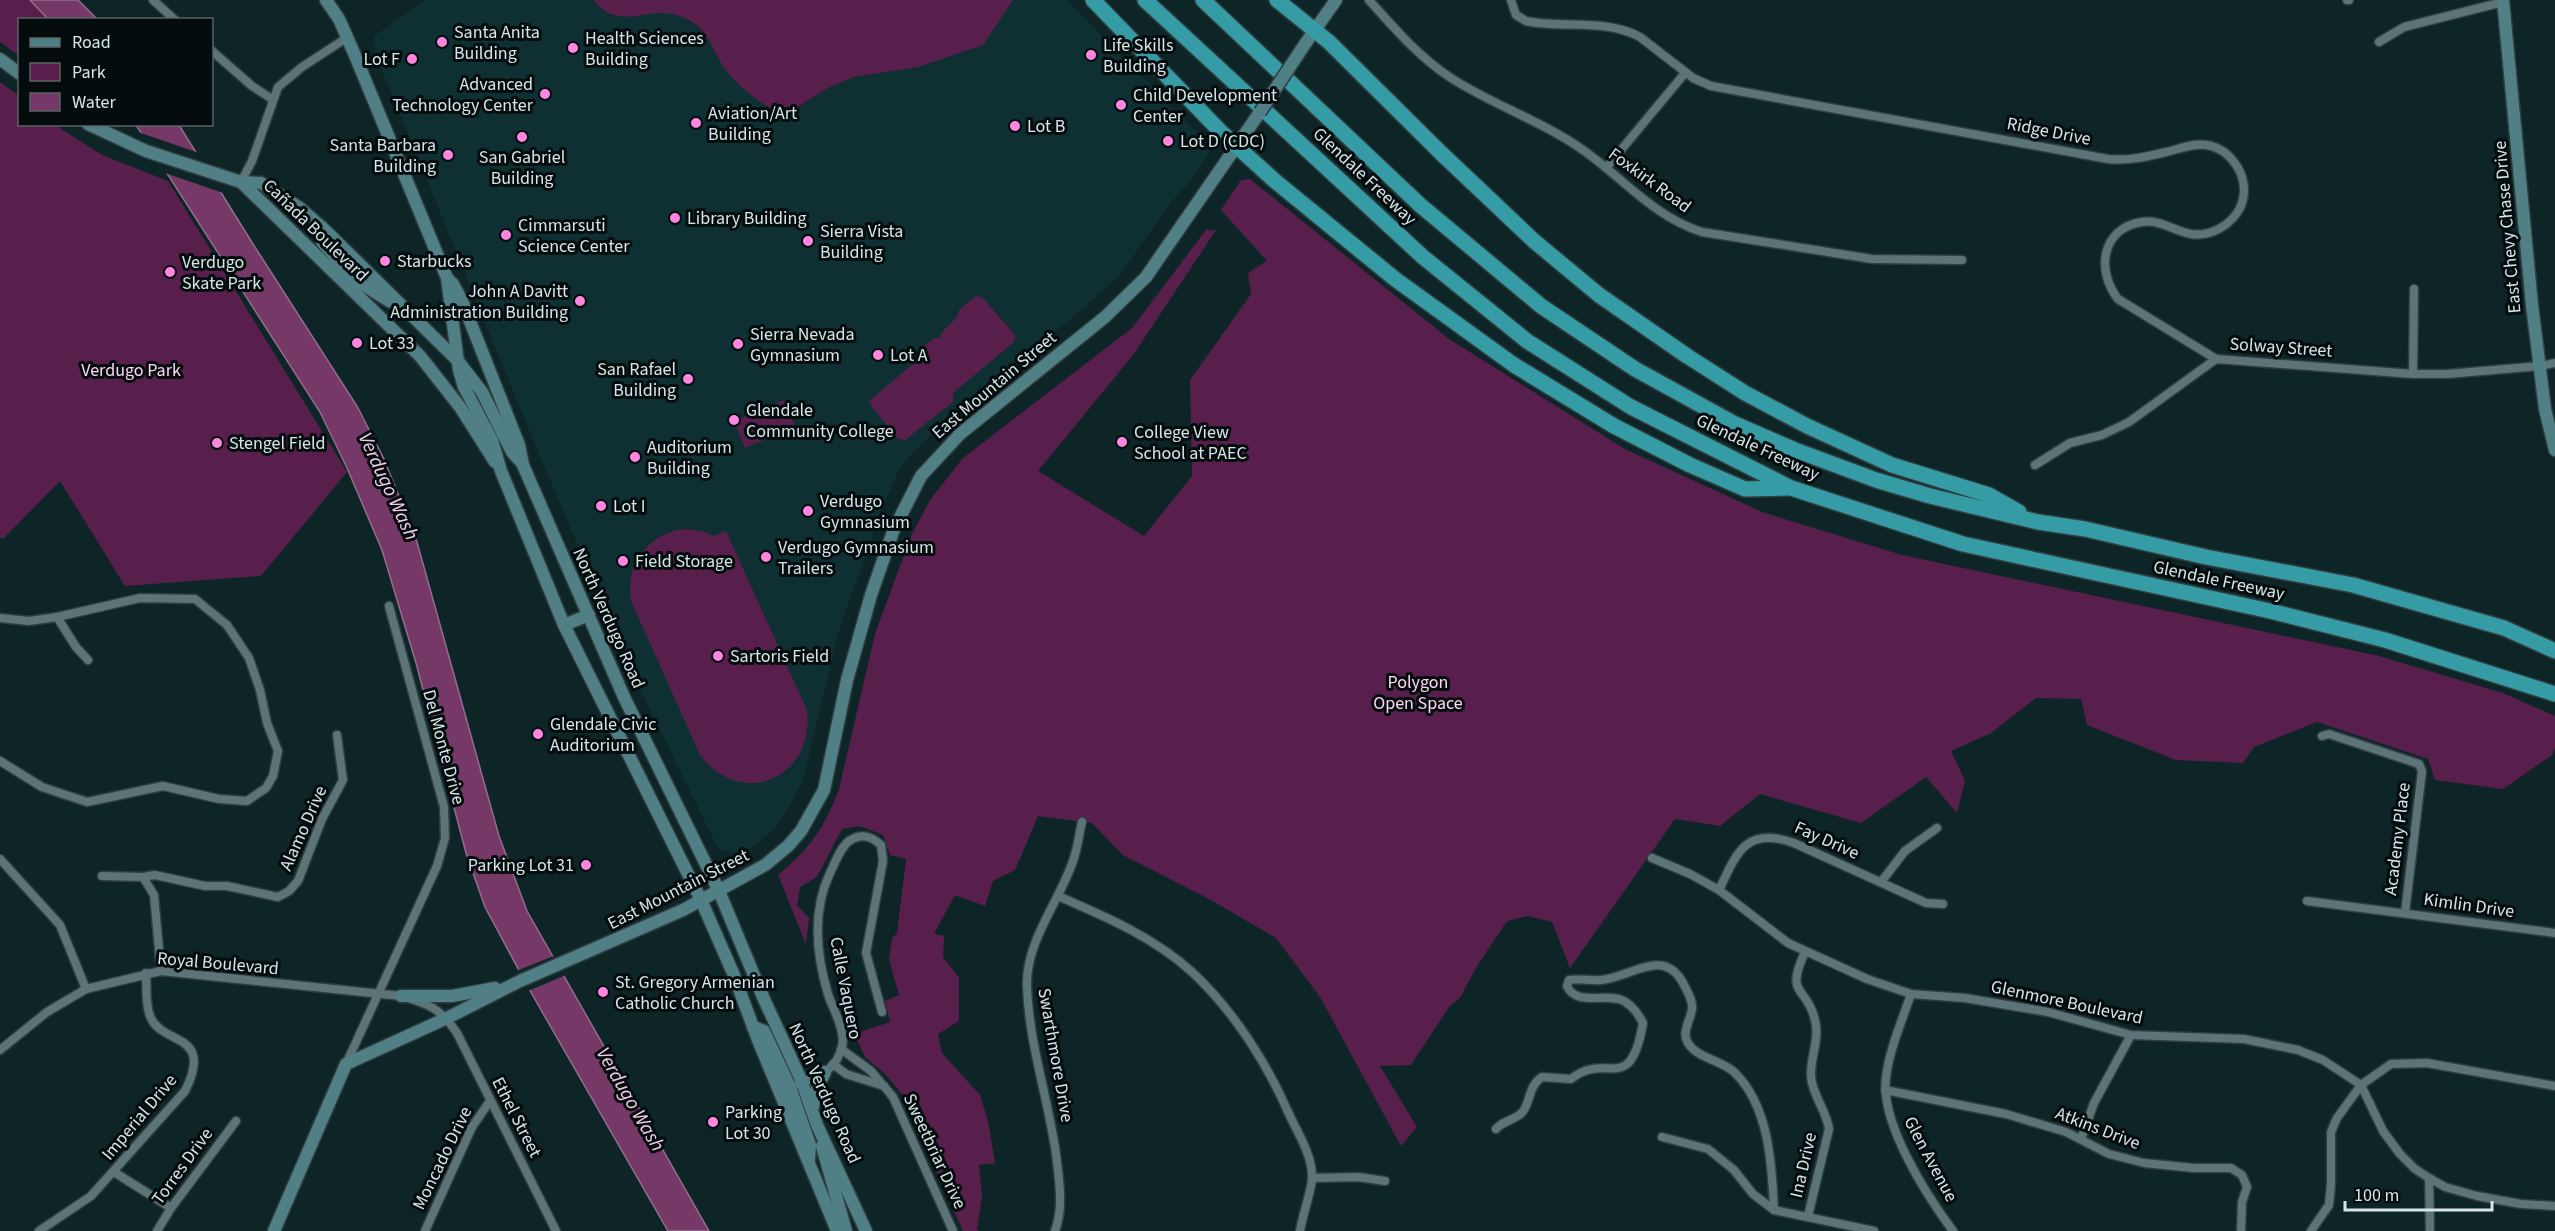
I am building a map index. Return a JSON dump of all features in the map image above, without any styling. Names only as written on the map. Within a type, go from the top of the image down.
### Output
[{"type":"highway","points":[[1093,0],[1236,147],[1395,279],[1514,365],[1614,426],[1680,460],[1745,489],[1791,488]]},
{"type":"highway","name":"Glendale Freeway","points":[[1144,0],[1423,257],[1527,341],[1631,407],[1791,488],[1963,544],[2270,611],[2385,640],[2555,694]]},
{"type":"highway","name":"Glendale Freeway","points":[[1203,0],[1420,205],[1541,306],[1635,369],[1735,423],[1795,450],[1876,480],[2038,522],[2085,529],[2206,557],[2353,585],[2504,628],[2555,651]]},
{"type":"highway","points":[[1277,0],[1315,29],[1440,153],[1534,241],[1599,295],[1687,356],[1745,393],[1808,426],[1892,465],[1989,495],[2038,522]]},
{"type":"highway","points":[[2504,628],[2555,643]]},
{"type":"highway","points":[[2506,679],[2555,702]]},
{"type":"main road","name":"North Verdugo Road","points":[[326,0],[348,38],[447,278],[458,361],[464,387],[492,440],[501,471],[564,625],[701,900],[738,984],[753,1027],[837,1231]]},
{"type":"main road","name":"East Mountain Street","points":[[346,1064],[447,1018],[520,981],[646,928],[719,891],[765,865],[801,831],[814,811],[830,770],[847,680],[871,595],[894,529],[921,476],[960,434],[1105,317],[1146,277],[1336,0]]},
{"type":"main road","name":"East Chevy Chase Drive","points":[[2503,1],[2540,366],[2545,409],[2555,450]]},
{"type":"main road","points":[[0,59],[18,72]]},
{"type":"main road","name":"Cañada Boulevard","points":[[92,126],[146,151],[241,182],[254,182],[275,191],[322,227],[458,361],[482,392],[512,452],[524,465]]},
{"type":"main road","name":"Cañada Boulevard","points":[[241,182],[347,279],[430,368],[460,406],[501,471]]},
{"type":"main road","points":[[322,227],[322,242],[347,270],[347,279],[388,302],[400,304]]},
{"type":"main road","name":"North Verdugo Road","points":[[447,278],[462,301],[519,445],[524,465],[624,697],[719,891],[763,997],[802,1082],[817,1125],[866,1231]]},
{"type":"main road","points":[[564,625],[589,615]]},
{"type":"main road","points":[[401,996],[452,996],[480,992],[520,981]]},
{"type":"main road","points":[[753,1027],[764,1031],[790,1088],[810,1145],[809,1165]]},
{"type":"main road","points":[[274,1231],[346,1064]]},
{"type":"main road","points":[[812,1112],[813,1098],[829,1068]]},
{"type":"main road","points":[[817,1125],[829,1177],[846,1231]]},
{"type":"street","points":[[153,0],[173,18]]},
{"type":"street","name":"Foxkirk Road","points":[[1369,0],[1399,35],[1432,65],[1474,91],[1554,132],[1606,168],[1669,218],[1702,232],[1872,259],[1962,260]]},
{"type":"street","name":"Ridge Drive","points":[[1511,0],[1516,15],[1526,21],[1603,26],[1631,32],[1685,73],[1711,86],[2108,159],[2136,159],[2199,145],[2216,147],[2237,166],[2244,184],[2242,202],[2232,219],[2216,231],[2199,234],[2190,234],[2153,222],[2136,224],[2117,234],[2106,251],[2104,261],[2107,280],[2118,299],[2216,359]]},
{"type":"street","points":[[2379,42],[2404,27],[2503,1]]},
{"type":"street","points":[[241,182],[252,161],[272,99],[283,82],[348,38]]},
{"type":"street","points":[[213,52],[252,86],[272,99]]},
{"type":"street","points":[[1606,168],[1685,73]]},
{"type":"street","points":[[2413,374],[2414,289]]},
{"type":"street","name":"Solway Street","points":[[2035,465],[2070,443],[2102,435],[2128,422],[2216,359],[2413,374],[2540,366],[2555,363]]},
{"type":"street","points":[[0,618],[29,621],[140,598],[195,599],[227,625],[249,658],[260,690],[267,723],[278,751],[273,776],[266,788],[247,801],[219,799],[163,786],[87,802],[42,787],[0,761]]},
{"type":"street","name":"Del Monte Drive","points":[[346,1064],[437,866],[445,838],[444,807],[389,606]]},
{"type":"street","points":[[57,617],[76,647],[88,660]]},
{"type":"street","name":"Academy Place","points":[[2322,736],[2330,734],[2419,764],[2422,771],[2405,913]]},
{"type":"street","name":"Alamo Drive","points":[[102,876],[143,878],[155,875],[205,886],[227,886],[278,897],[289,891],[298,881],[322,819],[343,780],[337,735]]},
{"type":"street","name":"Swarthmore Drive","points":[[1055,1231],[1058,1222],[1060,1185],[1031,1022],[1027,984],[1033,949],[1074,858],[1082,822]]},
{"type":"street","points":[[1881,882],[1905,851],[1937,828]]},
{"type":"street","name":"Calle Vaquero","points":[[829,1068],[841,1049],[840,1028],[827,993],[818,950],[819,902],[827,879],[845,845],[860,836],[872,837],[881,845],[883,861],[866,953],[882,1012]]},
{"type":"street","name":"Fay Drive","points":[[1719,890],[1738,852],[1760,838],[1775,836],[1926,903],[1943,904]]},
{"type":"street","name":"Glenmore Boulevard","points":[[1653,858],[1719,890],[1788,943],[1805,952],[1867,979],[1911,994],[1965,998],[2048,1012],[2131,1035],[2244,1039],[2298,1050],[2323,1060],[2361,1085]]},
{"type":"street","points":[[0,859],[60,925],[86,989]]},
{"type":"street","points":[[143,878],[154,895],[161,970]]},
{"type":"street","points":[[1058,896],[1115,921],[1151,942],[1191,971],[1241,1030],[1282,1098],[1305,1148],[1312,1178],[1300,1231]]},
{"type":"street","name":"Kimlin Drive","points":[[2307,901],[2555,933]]},
{"type":"street","name":"Ina Drive","points":[[1805,952],[1795,974],[1796,984],[1815,1018],[1817,1032],[1811,1076],[1813,1091],[1827,1115],[1829,1129],[1808,1216]]},
{"type":"street","points":[[1496,1129],[1499,1124],[1523,1111],[1535,1082],[1542,1077],[1571,1079],[1581,1071],[1624,1067],[1632,1060],[1640,1043],[1643,1023],[1635,1009],[1622,1000],[1576,997],[1569,993],[1567,987],[1569,981],[1581,978],[1601,980],[1627,974],[1655,963],[1665,967],[1680,979],[1690,996],[1692,1008],[1686,1024],[1685,1039],[1692,1049],[1723,1063],[1736,1073],[1762,1118],[1772,1159],[1773,1209]]},
{"type":"street","name":"Royal Boulevard","points":[[0,1050],[47,1012],[86,989],[161,970],[401,996],[437,1008],[447,1018]]},
{"type":"street","name":"Imperial Drive","points":[[39,1231],[91,1196],[185,1091],[194,1073],[194,1058],[185,1042],[159,1026],[150,1016],[146,974]]},
{"type":"street","name":"Glen Avenue","points":[[1911,994],[1891,1056],[1885,1090],[1891,1118],[1904,1150],[1926,1193],[1953,1231]]},
{"type":"street","name":"Ethel Street","points":[[447,1018],[556,1231]]},
{"type":"street","points":[[2080,1139],[2094,1103],[2131,1035]]},
{"type":"street","name":"Sweetbriar Drive","points":[[841,1049],[871,1071],[893,1097],[953,1231]]},
{"type":"street","points":[[2311,1231],[2329,1204],[2331,1132],[2337,1118],[2361,1085],[2391,1064],[2427,1063],[2555,1086]]},
{"type":"street","points":[[790,1088],[829,1068]]},
{"type":"street","name":"Sweetbriar Drive","points":[[829,1068],[885,1086]]},
{"type":"street","points":[[2361,1085],[2383,1131],[2400,1154],[2415,1169],[2429,1178],[2476,1196],[2521,1204],[2555,1206]]},
{"type":"street","name":"Atkins Drive","points":[[1885,1090],[2006,1114],[2066,1132],[2109,1154],[2144,1163],[2194,1168],[2231,1168],[2239,1171],[2247,1187],[2242,1202],[2241,1231]]},
{"type":"street","name":"Moncado Drive","points":[[425,1231],[472,1127],[490,1101]]},
{"type":"street","name":"Torres Drive","points":[[157,1231],[171,1208],[236,1121]]},
{"type":"street","points":[[1662,1137],[1708,1149],[1734,1170],[1754,1194],[1773,1209],[1874,1231]]},
{"type":"street","points":[[114,1172],[171,1208]]},
{"type":"street","points":[[1312,1178],[1358,1177],[1385,1181]]},
{"type":"street","points":[[2429,1178],[2430,1231]]},
{"type":"shaded area","name":"Glendale Community College","points":[[426,0],[593,0],[604,11],[624,16],[657,11],[673,13],[684,17],[707,35],[726,71],[767,107],[780,114],[794,111],[826,89],[853,77],[982,45],[1013,0],[1067,0],[1212,148],[1191,181],[1172,201],[1120,275],[1069,321],[956,409],[913,452],[899,470],[882,509],[838,633],[803,781],[783,817],[769,834],[745,852],[734,854],[718,848],[631,671],[536,447],[375,53],[374,36]]},
{"type":"green space","points":[[0,0],[33,0],[51,18],[18,18],[18,55],[0,42]]},
{"type":"green space","points":[[593,0],[1013,0],[983,45],[918,67],[853,77],[826,89],[787,114],[772,109],[753,97],[737,82],[725,69],[705,34],[695,24],[671,14],[621,16],[611,14]]},
{"type":"green space","name":"Verdugo Park","points":[[0,82],[18,95],[18,126],[57,126],[102,155],[168,181],[347,472],[261,576],[125,586],[60,481],[3,539],[0,537]]},
{"type":"green space","name":"Polygon Open Space","points":[[1250,179],[1449,339],[1625,449],[1762,512],[1902,555],[2379,656],[2503,693],[2555,716],[2555,748],[2552,755],[2503,789],[2435,780],[2428,759],[2317,722],[2254,747],[2243,763],[2176,760],[2087,725],[2081,699],[2036,698],[1991,733],[1951,751],[1965,781],[1957,813],[1926,777],[1861,823],[1760,794],[1720,826],[1675,819],[1570,968],[1552,922],[1528,916],[1507,921],[1477,966],[1460,998],[1449,1007],[1411,1065],[1380,1066],[1417,1127],[1401,1146],[1320,997],[1276,938],[1211,900],[1123,855],[1092,823],[1038,816],[1015,870],[993,881],[985,906],[955,895],[934,934],[944,936],[943,957],[959,978],[959,1021],[938,1034],[942,1053],[980,1095],[988,1121],[995,1163],[979,1165],[982,1196],[977,1230],[980,1231],[963,1231],[902,1094],[884,1073],[865,1057],[854,1034],[890,1022],[885,1001],[899,995],[889,959],[892,938],[897,933],[906,859],[890,855],[883,835],[860,826],[842,829],[817,877],[800,887],[797,905],[809,918],[806,944],[778,875],[815,837],[839,789],[875,634],[911,536],[930,500],[963,458],[1132,328],[1206,230],[1216,230],[1133,355],[1038,471],[1144,536],[1192,476],[1190,380],[1251,294],[1248,273],[1267,261],[1221,210],[1241,180]]},
{"type":"green space","points":[[976,296],[982,297],[1015,335],[1014,342],[953,393],[953,402],[905,440],[898,439],[868,402],[920,358],[920,349],[934,338],[940,338],[944,330],[956,318],[959,310]]},
{"type":"green space","points":[[784,400],[795,427],[745,448],[734,421]]},
{"type":"green space","points":[[685,529],[702,531],[714,536],[726,531],[807,710],[806,734],[800,753],[788,769],[772,779],[754,783],[736,781],[717,772],[700,755],[631,601],[632,575],[642,553],[660,537]]},
{"type":"water","points":[[30,0],[78,0],[96,18],[47,18]]},
{"type":"water","name":"Verdugo Wash","points":[[137,126],[180,126],[357,406],[383,457],[415,535],[499,836],[527,911],[709,1231],[668,1231],[529,989],[485,907],[466,853],[416,663],[382,550],[320,412]]},
{"type":"pier","points":[[138,132],[199,153],[226,194],[165,173]]},
{"type":"pier","points":[[554,956],[566,975],[528,991],[516,971]]},
{"type":"place","name":"Santa Anita Building","points":[[442,42]]},
{"type":"place","name":"Health Sciences Building","points":[[573,48]]},
{"type":"place","name":"Life Skills Building","points":[[1091,55]]},
{"type":"place","name":"Lot F","points":[[412,59]]},
{"type":"place","name":"Advanced Technology Center","points":[[545,94]]},
{"type":"place","name":"Child Development Center","points":[[1121,105]]},
{"type":"place","name":"Aviation/Art Building","points":[[696,123]]},
{"type":"place","name":"Lot B","points":[[1015,126]]},
{"type":"place","name":"San Gabriel Building","points":[[522,137]]},
{"type":"place","name":"Lot D (CDC)","points":[[1168,141]]},
{"type":"place","name":"Santa Barbara Building","points":[[448,155]]},
{"type":"place","name":"Library Building","points":[[675,218]]},
{"type":"place","name":"Cimmarsuti Science Center","points":[[506,235]]},
{"type":"place","name":"Sierra Vista Building","points":[[808,241]]},
{"type":"place","name":"Starbucks","points":[[385,261]]},
{"type":"place","name":"Verdugo Skate Park","points":[[170,272]]},
{"type":"place","name":"John A Davitt Administration Building","points":[[580,301]]},
{"type":"place","name":"Lot 33","points":[[357,343]]},
{"type":"place","name":"Sierra Nevada Gymnasium","points":[[738,344]]},
{"type":"place","name":"Lot A","points":[[878,355]]},
{"type":"place","name":"San Rafael Building","points":[[688,379]]},
{"type":"place","name":"Glendale Community College","points":[[734,420]]},
{"type":"place","name":"College View School at PAEC","points":[[1122,442]]},
{"type":"place","name":"Stengel Field","points":[[217,443]]},
{"type":"place","name":"Auditorium Building","points":[[635,457]]},
{"type":"place","name":"Lot I","points":[[601,506]]},
{"type":"place","name":"Verdugo Gymnasium","points":[[808,511]]},
{"type":"place","name":"Verdugo Gymnasium Trailers","points":[[766,557]]},
{"type":"place","name":"Field Storage","points":[[623,561]]},
{"type":"place","name":"Sartoris Field","points":[[718,656]]},
{"type":"place","name":"Glendale Civic Auditorium","points":[[538,734]]},
{"type":"place","name":"Parking Lot 31","points":[[586,865]]},
{"type":"place","name":"St. Gregory Armenian Catholic Church","points":[[603,992]]},
{"type":"place","name":"Parking Lot 30","points":[[713,1122]]}]
